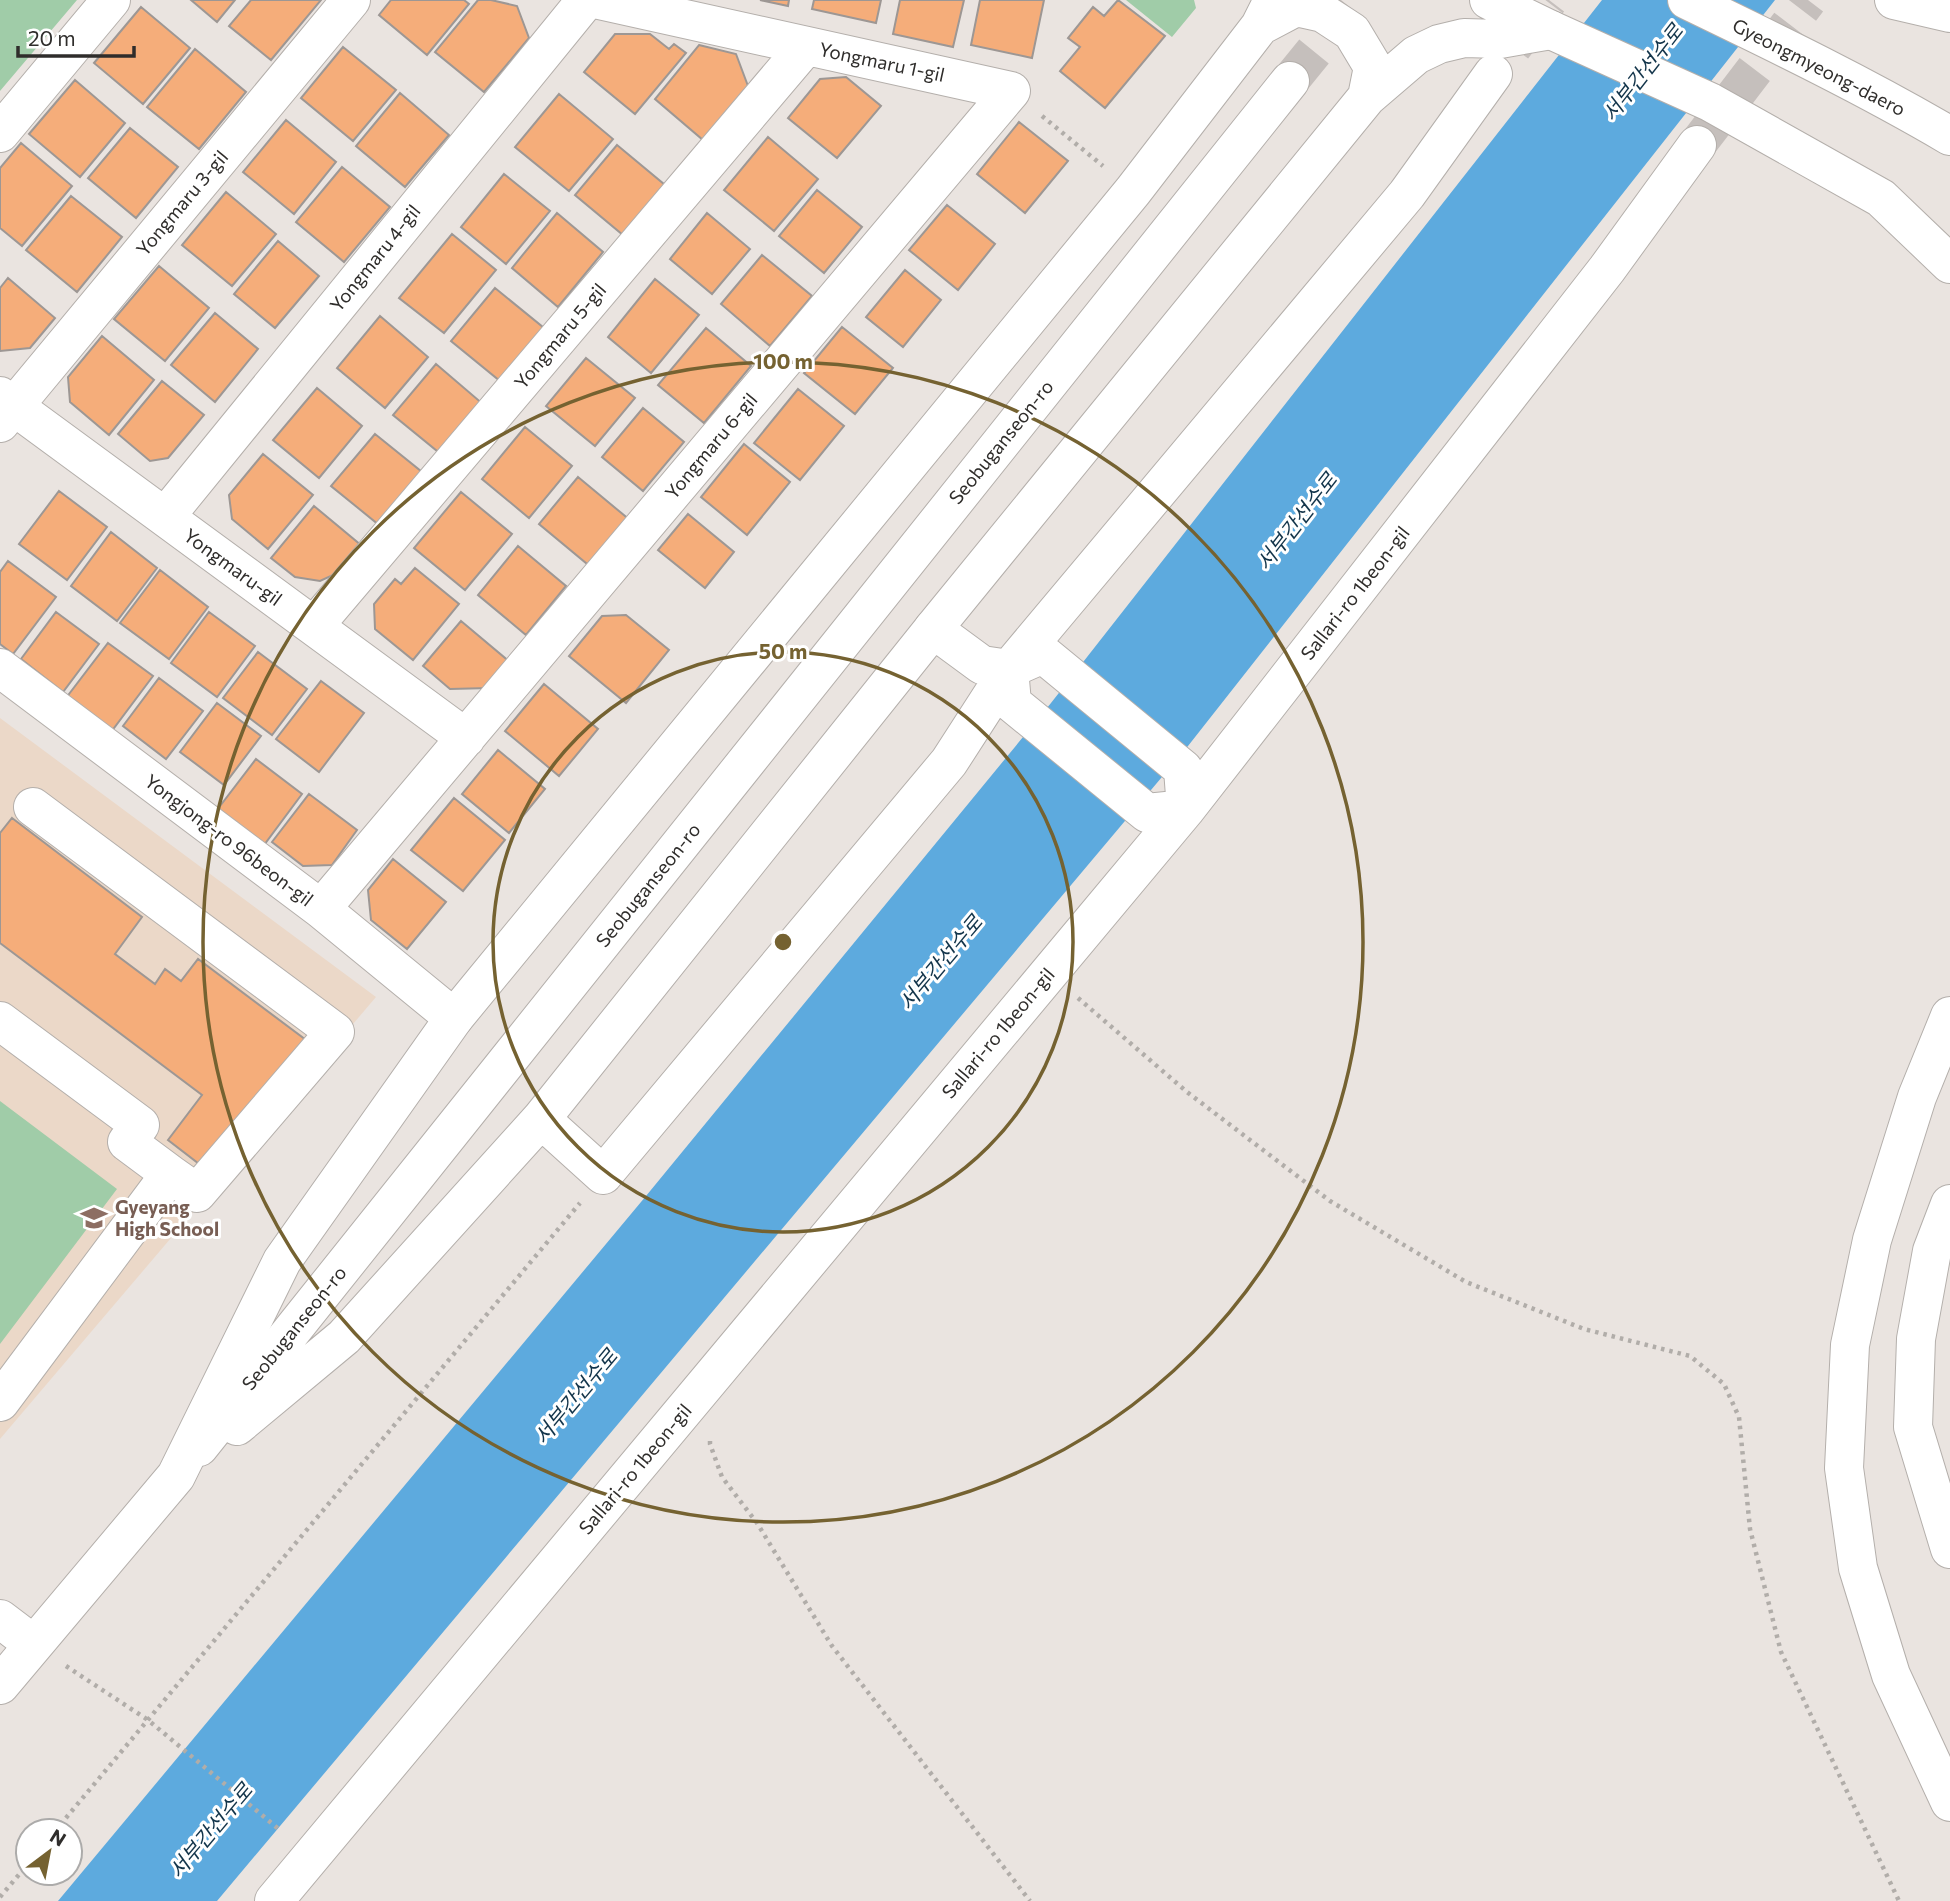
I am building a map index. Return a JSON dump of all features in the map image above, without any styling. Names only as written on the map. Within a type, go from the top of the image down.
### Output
[{"type":"main road","points":[[0,133],[111,0]]},
{"type":"main road","name":"Yongmaru 3-gil","points":[[5,408],[351,0]]},
{"type":"main road","name":"Yongmaru 4-gil","points":[[164,517],[586,0]]},
{"type":"main road","name":"Yongmaru 1-gil","points":[[599,0],[1011,91]]},
{"type":"main road","points":[[1489,0],[1710,102],[1881,198],[1950,264]]},
{"type":"main road","name":"Gyeongmyeong-daero","points":[[1687,0],[1760,35],[1950,136]]},
{"type":"main road","points":[[1894,0],[1950,13]]},
{"type":"main road","points":[[176,1476],[282,1261],[454,1018],[1133,191],[1266,13],[1296,6],[1323,13],[1352,32],[1373,67],[1367,97]]},
{"type":"main road","points":[[176,1476],[344,1337],[541,1119],[933,629],[1367,97],[1416,55],[1439,44],[1464,38],[1500,39],[1551,30]]},
{"type":"main road","name":"Yongmaru 5-gil","points":[[314,626],[806,46]]},
{"type":"main road","points":[[541,1119],[603,1175],[1011,686],[1407,194],[1493,74]]},
{"type":"main road","name":"Seobuganseon-ro","points":[[0,1685],[176,1476],[1290,81]]},
{"type":"main road","name":"Yongmaru 6-gil","points":[[321,909],[1011,91]]},
{"type":"main road","name":"Sallari-ro 1beon-gil","points":[[274,1901],[1186,809],[1607,269],[1697,145]]},
{"type":"main road","name":"Yongmaru-gil","points":[[5,408],[164,517],[466,738]]},
{"type":"main road","points":[[933,629],[1011,686],[1147,813],[1186,809],[1183,769],[1043,654],[1011,686]]},
{"type":"main road","name":"Yongjong-ro 96beon-gil","points":[[0,668],[321,909],[454,1018]]},
{"type":"main road","points":[[0,1020],[140,1125],[127,1142],[197,1193],[335,1032],[33,807]]},
{"type":"main road","points":[[1950,1016],[1917,1097],[1872,1240],[1850,1345],[1844,1468],[1858,1568],[1891,1675],[1950,1802]]},
{"type":"main road","points":[[0,1402],[170,1174]]},
{"type":"main road","points":[[1950,1204],[1932,1251],[1916,1339],[1913,1427],[1950,1549]]},
{"type":"main road","points":[[0,1619],[33,1644]]},
{"type":"path","points":[[1011,91],[1133,191]]},
{"type":"path","points":[[1078,998],[1187,1092],[1330,1201],[1466,1282],[1584,1329],[1690,1356],[1724,1384],[1739,1417],[1750,1530],[1781,1652],[1899,1901]]},
{"type":"path","points":[[67,1817],[603,1175]]},
{"type":"path","points":[[711,1434],[710,1444],[722,1478],[757,1523],[832,1646],[1030,1901]]},
{"type":"path","points":[[33,1644],[148,1720],[281,1830]]},
{"type":"path","points":[[0,1897],[14,1880]]},
{"type":"shaded area","name":"Gyeyang High School","points":[[0,718],[376,997],[0,1439]]},
{"type":"green space","points":[[0,0],[77,0],[0,91]]},
{"type":"green space","points":[[1126,0],[1194,0],[1196,8],[1172,37]]},
{"type":"green space","points":[[0,1101],[117,1189],[0,1344]]},
{"type":"water","name":"서부간선수로","points":[[1602,0],[1775,0],[1188,746],[217,1901],[58,1901],[70,1887],[84,1887],[84,1870],[646,1196],[1051,703]]},
{"type":"building","points":[[191,0],[235,0],[217,22]]},
{"type":"building","points":[[251,0],[321,0],[271,60],[229,26]]},
{"type":"building","points":[[391,0],[464,0],[469,4],[427,55],[379,15]]},
{"type":"building","points":[[478,0],[517,6],[529,38],[484,92],[435,52]]},
{"type":"building","points":[[760,0],[789,0],[788,6]]},
{"type":"building","points":[[814,0],[881,0],[876,23],[812,9]]},
{"type":"building","points":[[900,0],[964,0],[953,47],[893,34]]},
{"type":"building","points":[[980,0],[1044,0],[1032,58],[971,45]]},
{"type":"building","points":[[1118,0],[1165,36],[1105,108],[1060,71],[1080,47],[1068,38],[1093,7],[1104,16]]},
{"type":"building","points":[[141,7],[190,48],[143,104],[94,63]]},
{"type":"building","points":[[615,34],[650,34],[669,49],[674,44],[686,53],[635,114],[584,72]]},
{"type":"building","points":[[699,45],[736,54],[748,86],[703,140],[655,99]]},
{"type":"building","points":[[343,47],[396,90],[353,141],[301,98]]},
{"type":"building","points":[[195,49],[246,92],[199,149],[147,107]]},
{"type":"building","points":[[846,77],[881,106],[837,158],[788,118],[820,79]]},
{"type":"building","points":[[75,80],[125,123],[80,177],[29,134]]},
{"type":"building","points":[[400,93],[449,135],[405,187],[356,146]]},
{"type":"building","points":[[559,94],[613,139],[569,191],[515,147]]},
{"type":"building","points":[[286,120],[336,162],[294,214],[243,172]]},
{"type":"building","points":[[1019,122],[1068,161],[1025,213],[977,174]]},
{"type":"building","points":[[130,128],[178,167],[136,218],[88,178]]},
{"type":"building","points":[[768,137],[818,179],[774,231],[724,190]]},
{"type":"building","points":[[21,143],[72,186],[22,246],[0,228],[0,168]]},
{"type":"building","points":[[617,145],[665,185],[623,235],[575,195]]},
{"type":"building","points":[[342,167],[390,207],[344,262],[296,222]]},
{"type":"building","points":[[504,174],[550,211],[506,264],[461,227]]},
{"type":"building","points":[[817,190],[862,227],[824,273],[779,236]]},
{"type":"building","points":[[226,192],[276,234],[232,286],[182,245]]},
{"type":"building","points":[[71,196],[122,237],[77,292],[26,250]]},
{"type":"building","points":[[947,205],[995,244],[958,290],[909,250]]},
{"type":"building","points":[[557,213],[603,252],[558,307],[512,268]]},
{"type":"building","points":[[707,213],[750,249],[712,294],[670,259]]},
{"type":"building","points":[[452,234],[496,270],[444,333],[399,298]]},
{"type":"building","points":[[278,241],[319,276],[275,328],[234,294]]},
{"type":"building","points":[[762,255],[812,296],[770,346],[721,304]]},
{"type":"building","points":[[159,266],[209,308],[165,361],[114,319]]},
{"type":"building","points":[[905,270],[941,300],[903,347],[866,317]]},
{"type":"building","points":[[8,278],[55,318],[30,348],[0,351],[0,288]]},
{"type":"building","points":[[655,279],[699,315],[651,373],[608,337]]},
{"type":"building","points":[[495,288],[544,328],[500,381],[451,341]]},
{"type":"building","points":[[215,313],[258,349],[215,402],[171,365]]},
{"type":"building","points":[[380,316],[428,357],[385,408],[337,368]]},
{"type":"building","points":[[842,327],[893,368],[855,414],[804,373]]},
{"type":"building","points":[[706,328],[751,366],[704,423],[658,385]]},
{"type":"building","points":[[102,336],[154,380],[109,435],[70,402],[68,377]]},
{"type":"building","points":[[586,358],[635,398],[595,446],[546,406]]},
{"type":"building","points":[[436,364],[484,405],[442,455],[393,415]]},
{"type":"building","points":[[162,381],[204,415],[168,458],[150,461],[118,434]]},
{"type":"building","points":[[317,388],[362,426],[319,478],[273,440]]},
{"type":"building","points":[[798,389],[844,426],[800,480],[754,443]]},
{"type":"building","points":[[643,408],[684,442],[643,491],[602,457]]},
{"type":"building","points":[[525,427],[572,466],[529,518],[482,479]]},
{"type":"building","points":[[375,434],[422,472],[379,525],[331,486]]},
{"type":"building","points":[[744,444],[790,482],[747,535],[701,497]]},
{"type":"building","points":[[263,454],[313,495],[268,549],[232,519],[229,495]]},
{"type":"building","points":[[578,477],[631,521],[592,568],[539,524]]},
{"type":"building","points":[[59,491],[107,527],[67,580],[19,544]]},
{"type":"building","points":[[461,492],[512,534],[465,590],[414,548]]},
{"type":"building","points":[[314,506],[362,546],[342,571],[320,581],[295,577],[271,558]]},
{"type":"building","points":[[688,514],[734,552],[705,588],[658,550]]},
{"type":"building","points":[[111,532],[157,568],[117,621],[71,586]]},
{"type":"building","points":[[518,546],[566,586],[526,635],[478,595]]},
{"type":"building","points":[[8,561],[56,597],[13,654],[0,644],[0,572]]},
{"type":"building","points":[[415,568],[459,604],[413,660],[375,629],[374,604],[395,579],[401,584]]},
{"type":"building","points":[[160,570],[208,607],[169,659],[120,623]]},
{"type":"building","points":[[56,612],[99,644],[63,692],[21,659]]},
{"type":"building","points":[[209,612],[255,646],[217,697],[171,663]]},
{"type":"building","points":[[626,615],[669,650],[626,703],[569,656],[602,616]]},
{"type":"building","points":[[461,621],[511,663],[490,688],[450,689],[423,666]]},
{"type":"building","points":[[108,643],[153,676],[111,732],[66,698]]},
{"type":"building","points":[[258,652],[307,689],[272,735],[223,698]]},
{"type":"building","points":[[159,678],[203,711],[166,759],[123,726]]},
{"type":"building","points":[[321,681],[364,713],[319,772],[276,739]]},
{"type":"building","points":[[544,684],[598,729],[559,776],[505,731]]},
{"type":"building","points":[[217,703],[261,736],[224,785],[180,752]]},
{"type":"building","points":[[498,750],[545,789],[509,833],[462,794]]},
{"type":"building","points":[[256,759],[302,794],[264,845],[217,810]]},
{"type":"building","points":[[309,794],[357,830],[332,865],[303,866],[272,842]]},
{"type":"building","points":[[454,798],[505,840],[463,891],[411,850]]},
{"type":"building","points":[[12,818],[142,917],[115,954],[155,984],[165,969],[181,981],[198,959],[306,1040],[207,1170],[168,1140],[202,1095],[0,943],[0,833]]},
{"type":"building","points":[[393,859],[446,902],[407,949],[371,920],[368,890]]},
{"type":"tunnel","points":[[1290,81],[1356,0]]},
{"type":"tunnel","points":[[1513,47],[1549,0]]},
{"type":"tunnel","points":[[1697,145],[1808,0]]},
{"type":"place","name":"Gyeyang High School","points":[[94,1218]]}]
